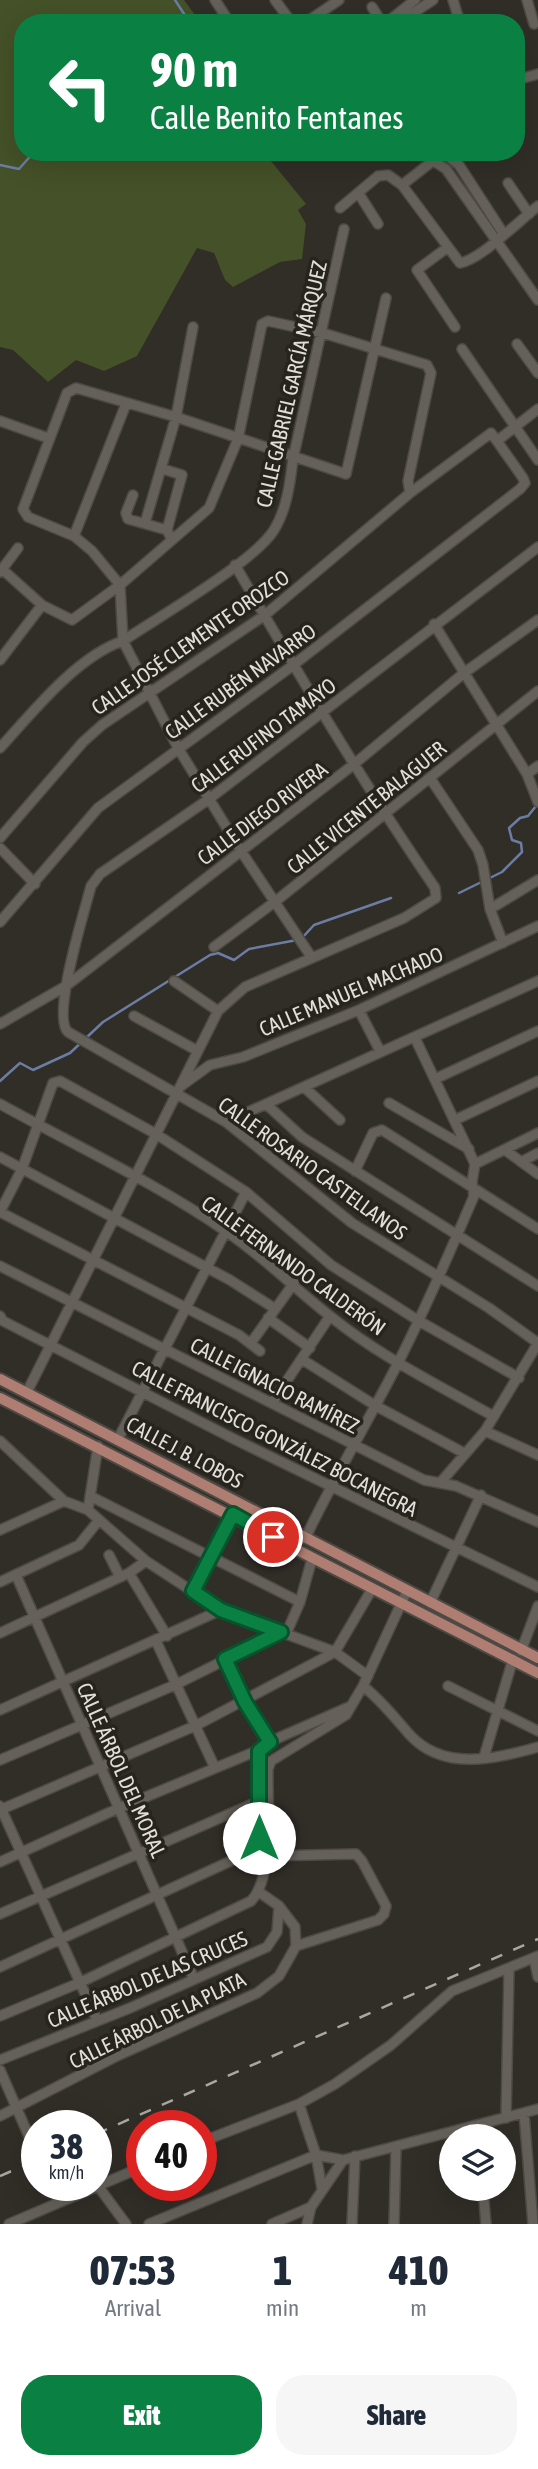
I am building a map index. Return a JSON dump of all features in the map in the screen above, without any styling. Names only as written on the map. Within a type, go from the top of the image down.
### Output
[{"type":"main road","name":"CALLE J. B. LOBOS","points":[[0,1379],[304,1539],[531,1654]]},
{"type":"main road","name":"CALLE J. B. LOBOS","points":[[0,1398],[233,1514],[312,1559],[538,1672]]},
{"type":"street","points":[[318,14],[338,0]]},
{"type":"street","points":[[396,14],[415,0]]},
{"type":"street","points":[[412,14],[433,0]]},
{"type":"street","points":[[527,0],[534,24]]},
{"type":"street","points":[[372,7],[377,14]]},
{"type":"street","points":[[402,185],[433,161]]},
{"type":"street","points":[[435,161],[446,169],[495,243],[538,300]]},
{"type":"street","points":[[454,161],[503,233]]},
{"type":"street","points":[[340,208],[383,174],[388,174],[402,185],[460,263],[465,263],[495,243],[503,233],[538,206]]},
{"type":"street","points":[[509,183],[529,214]]},
{"type":"street","points":[[463,194],[473,188]]},
{"type":"street","points":[[359,194],[378,224]]},
{"type":"street","name":"CALLE GABRIEL GARCÍA MÁRQUEZ","points":[[0,748],[53,692],[102,649],[123,641],[235,565],[274,531],[289,492],[292,458],[323,333],[344,229]]},
{"type":"street","points":[[448,247],[417,270],[455,327]]},
{"type":"street","points":[[312,958],[241,851],[178,748],[150,695],[123,641],[120,585],[92,551],[74,536],[24,513],[48,438],[71,389],[176,417],[342,475],[348,472],[386,298]]},
{"type":"street","points":[[18,548],[1,571],[42,605],[72,620],[120,585],[169,534],[209,508],[238,439],[264,322],[323,333],[426,365],[430,369],[408,481],[410,493]]},
{"type":"street","points":[[145,523],[163,469],[176,417],[193,327]]},
{"type":"street","points":[[517,344],[538,373]]},
{"type":"street","points":[[462,349],[538,460]]},
{"type":"street","points":[[74,536],[126,404]]},
{"type":"street","name":"CALLE JOSÉ CLEMENTE OROZCO","points":[[0,838],[83,742],[102,725],[265,615],[410,493],[491,433],[497,441],[538,409]]},
{"type":"street","points":[[0,421],[48,438]]},
{"type":"street","name":"CALLE RUBÉN NAVARRO","points":[[0,922],[98,808],[292,666],[520,489],[524,483],[523,478],[497,441]]},
{"type":"street","points":[[163,469],[181,475],[169,534]]},
{"type":"street","points":[[133,495],[126,516],[169,534]]},
{"type":"street","name":"CALLE RUFINO TAMAYO","points":[[66,986],[96,878],[209,799],[323,713],[434,624],[538,547]]},
{"type":"street","points":[[235,565],[292,666],[384,814]]},
{"type":"street","points":[[0,660],[42,605]]},
{"type":"street","name":"CALLE DIEGO RIVERA","points":[[1,1022],[66,986],[353,765],[464,673],[538,620]]},
{"type":"street","points":[[434,624],[527,774],[538,801]]},
{"type":"street","name":"CALLE VICENTE BALAGUER","points":[[214,947],[276,901],[538,691]]},
{"type":"street","points":[[527,774],[538,766]]},
{"type":"street","points":[[430,778],[478,850],[484,865],[490,909],[503,943]]},
{"type":"street","name":"CALLE MANUEL MACHADO","points":[[27,1392],[196,1050],[218,1011],[245,987],[404,918],[433,902],[437,894],[384,814]]},
{"type":"street","points":[[0,848],[35,884]]},
{"type":"street","points":[[490,909],[538,880]]},
{"type":"street","name":"CALLE MANUEL MACHADO","points":[[178,1091],[210,1065],[243,1057],[359,1010],[538,926]]},
{"type":"street","points":[[174,981],[218,1011]]},
{"type":"street","name":"CALLE ROSARIO CASTELLANOS","points":[[66,986],[64,1028],[178,1091],[226,1122],[352,1223],[489,1308],[538,1343]]},
{"type":"street","points":[[226,1122],[380,1051],[537,986]]},
{"type":"street","points":[[359,1010],[380,1051]]},
{"type":"street","points":[[134,1016],[196,1050]]},
{"type":"street","points":[[435,1079],[538,1031]]},
{"type":"street","points":[[304,1539],[352,1444],[399,1362],[439,1279],[474,1196],[472,1182],[475,1164],[415,1038]]},
{"type":"street","name":"CALLE FERNANDO CALDERÓN","points":[[39,1125],[53,1083],[57,1081],[156,1134],[246,1192],[331,1265],[419,1321],[519,1378]]},
{"type":"street","points":[[455,1120],[538,1081]]},
{"type":"street","points":[[304,1087],[340,1120]]},
{"type":"street","points":[[389,1103],[469,1149]]},
{"type":"street","name":"CALLE FERNANDO CALDERÓN","points":[[0,1104],[134,1176],[227,1231],[294,1283],[330,1317],[399,1362],[493,1416]]},
{"type":"street","points":[[266,1104],[290,1127],[355,1171],[458,1233],[538,1286]]},
{"type":"street","points":[[39,1125],[22,1169],[0,1212],[188,1308],[251,1343],[260,1351]]},
{"type":"street","points":[[355,1171],[373,1133],[382,1130],[538,1229]]},
{"type":"street","points":[[475,1164],[538,1133]]},
{"type":"street","points":[[505,1150],[538,1174]]},
{"type":"street","points":[[521,1162],[538,1153]]},
{"type":"street","points":[[0,1157],[208,1269],[274,1308]]},
{"type":"street","points":[[118,1439],[246,1192]]},
{"type":"street","name":"CALLE IGNACIO RAMÍREZ","points":[[0,1266],[424,1480],[481,1495],[538,1522]]},
{"type":"street","points":[[251,1343],[294,1283]]},
{"type":"street","name":"CALLE FRANCISCO GONZÁLEZ BOCANEGRA","points":[[0,1316],[50,1345],[538,1587]]},
{"type":"street","points":[[272,1404],[330,1317]]},
{"type":"street","points":[[268,1318],[310,1348]]},
{"type":"street","points":[[440,1483],[485,1431],[538,1343]]},
{"type":"street","points":[[303,1360],[376,1406],[464,1453]]},
{"type":"street","points":[[485,1431],[538,1455]]},
{"type":"street","points":[[0,1441],[64,1501],[88,1510],[146,1562],[221,1610],[335,1653],[368,1676]]},
{"type":"street","points":[[88,1510],[97,1446]]},
{"type":"street","points":[[430,1603],[481,1495]]},
{"type":"street","points":[[90,1496],[300,1602]]},
{"type":"street","points":[[0,1530],[64,1501]]},
{"type":"street","points":[[193,1591],[233,1514]]},
{"type":"street","points":[[0,1582],[79,1545],[99,1520]]},
{"type":"street","points":[[109,1555],[167,1636]]},
{"type":"street","points":[[0,1760],[177,1684],[284,1632],[300,1602],[312,1559]]},
{"type":"street","points":[[0,1633],[125,1575],[146,1562]]},
{"type":"street","name":"CALLE ÁRBOL DEL MORAL","points":[[16,1575],[194,1979]]},
{"type":"street","points":[[97,2020],[1,1809],[197,1725],[335,1653],[372,1589]]},
{"type":"street","points":[[0,2016],[79,1983],[176,1937],[251,1901],[260,1892],[266,1856],[271,1761],[346,1715],[368,1676],[407,1591]]},
{"type":"street","points":[[531,1654],[538,1606]]},
{"type":"street","points":[[0,1710],[221,1610]]},
{"type":"street","points":[[156,1641],[215,1768]]},
{"type":"street","points":[[225,1659],[245,1702],[270,1742]]},
{"type":"street","points":[[484,1757],[513,1659]]},
{"type":"street","points":[[363,1686],[392,1711],[410,1735],[432,1753],[451,1760],[538,1747]]},
{"type":"street","points":[[448,1686],[538,1731]]},
{"type":"street","points":[[0,1862],[119,1808],[259,1751],[270,1742],[351,1706]]},
{"type":"street","points":[[0,1966],[61,1941],[246,1854],[259,1838],[259,1751]]},
{"type":"street","points":[[0,1914],[259,1801]]},
{"type":"street","points":[[260,1892],[279,1906],[295,1927],[296,1946],[378,1920],[384,1914],[386,1906],[356,1854],[266,1856]]},
{"type":"street","name":"CALLE ÁRBOL DE LAS CRUCES","points":[[0,2060],[267,1947],[277,1932],[279,1906]]},
{"type":"street","name":"CALLE ÁRBOL DE LA PLATA","points":[[0,2116],[117,2056],[257,1993],[279,1976],[296,1946]]},
{"type":"street","points":[[217,2136],[299,2104],[363,2067],[452,1991],[536,1957],[538,1976]]},
{"type":"street","points":[[506,2118],[509,1969]]},
{"type":"street","points":[[0,2070],[21,2116]]},
{"type":"street","points":[[299,2104],[316,2155],[322,2189]]},
{"type":"street","points":[[494,2124],[538,2109]]},
{"type":"street","points":[[524,2113],[533,2224]]},
{"type":"street","points":[[149,2224],[316,2155],[343,2160],[439,2140]]},
{"type":"street","points":[[394,2224],[396,2148]]},
{"type":"street","points":[[352,2224],[355,2156]]},
{"type":"street","points":[[307,2224],[311,2207],[343,2160]]},
{"type":"street","points":[[9,2224],[63,2201]]},
{"type":"street","points":[[109,2201],[126,2224]]},
{"type":"street","points":[[484,2201],[486,2224]]},
{"type":"street","points":[[272,2224],[311,2207]]},
{"type":"green space","points":[[0,0],[184,0],[194,14],[14,14],[14,161],[271,161],[306,204],[298,210],[306,224],[302,259],[280,262],[233,287],[225,280],[214,253],[197,248],[137,356],[104,371],[76,360],[48,382],[13,350],[0,347]]},
{"type":"waterway","points":[[175,0],[184,14]]},
{"type":"waterway","points":[[0,165],[19,169],[26,161]]},
{"type":"waterway","points":[[459,893],[502,872],[522,852],[521,843],[512,840],[509,828],[520,818],[528,816],[536,806]]},
{"type":"waterway","points":[[302,938],[314,925],[391,898],[314,925]]},
{"type":"waterway","points":[[0,1081],[20,1063],[33,1070],[70,1053],[103,1022],[210,955],[218,953],[234,960],[249,949],[297,940]]},
{"type":"railway","points":[[112,2127],[538,1939]]},
{"type":"railway","points":[[0,2176],[21,2167]]},
{"type":"route","points":[[259,1838],[259,1751],[270,1742],[245,1702],[225,1659],[281,1632],[221,1610],[193,1591],[233,1514],[273,1537]]}]
